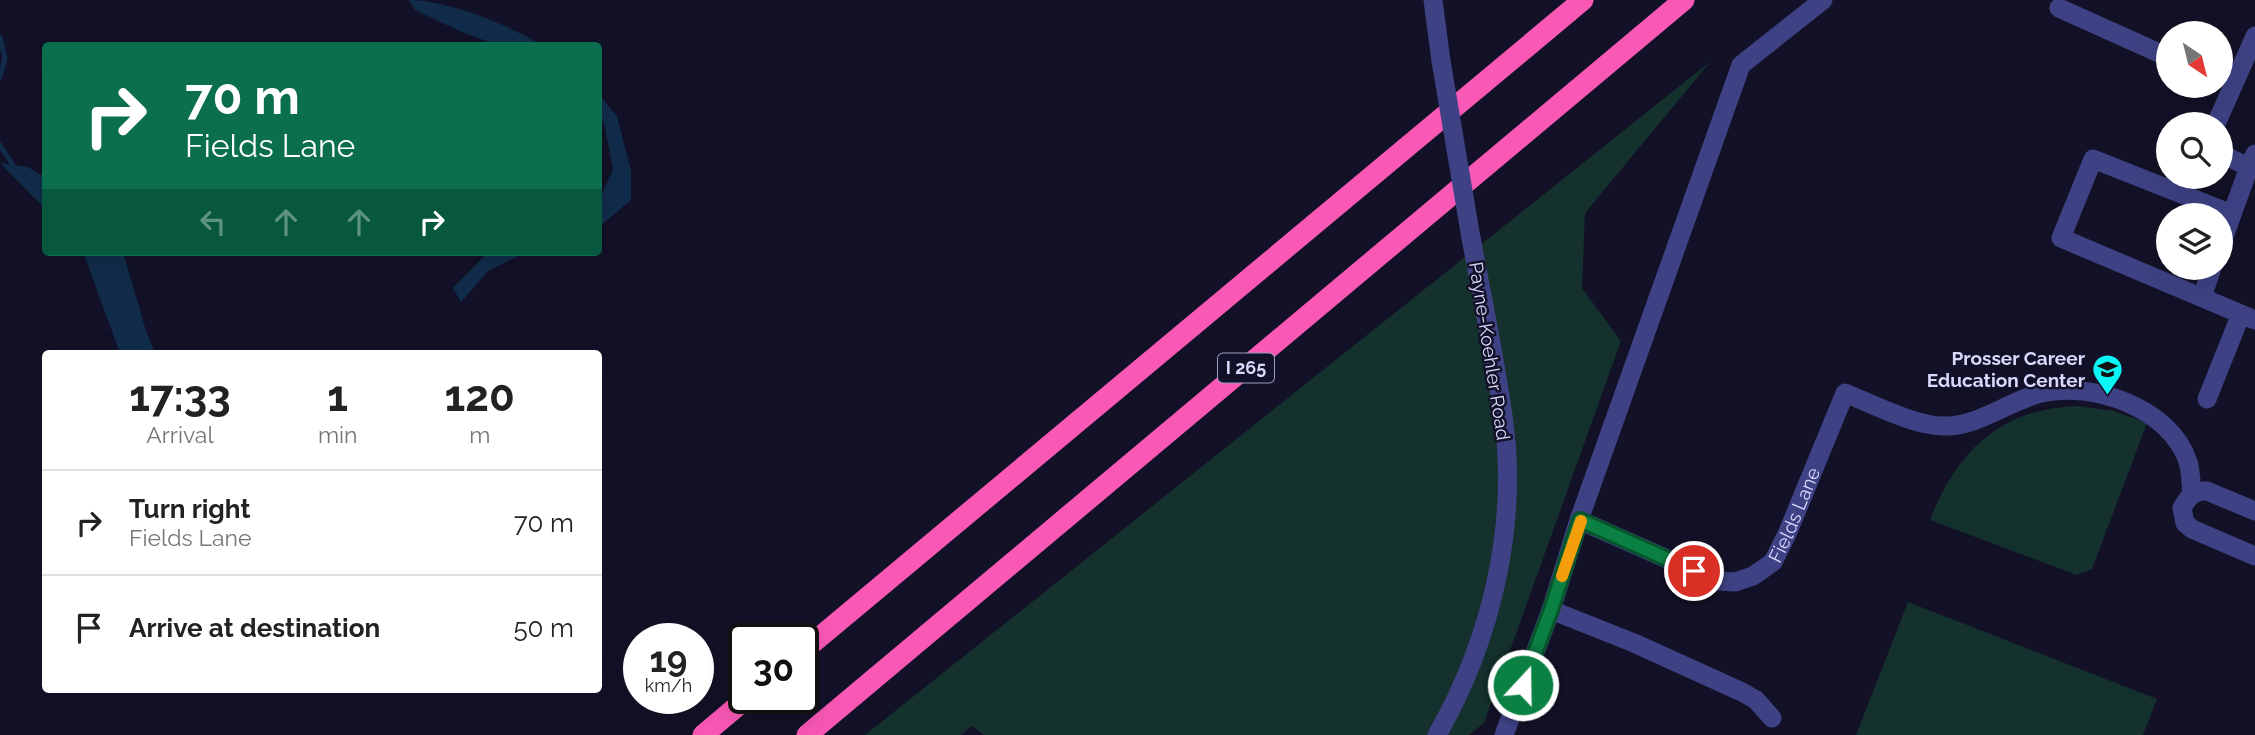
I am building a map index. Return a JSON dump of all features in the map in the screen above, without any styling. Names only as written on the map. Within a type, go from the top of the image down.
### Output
[{"type":"highway","points":[[819,638],[1583,0]]},
{"type":"highway","name":"I 265","points":[[807,735],[1684,0]]},
{"type":"highway","points":[[703,735],[728,714]]},
{"type":"street","name":"Payne-Koehler Road","points":[[1433,0],[1471,238],[1504,418],[1507,454],[1505,526],[1493,596],[1483,631],[1457,697],[1437,735]]},
{"type":"street","points":[[1504,735],[1551,610],[1580,520],[1741,65],[1823,0]]},
{"type":"street","points":[[2059,8],[2156,52]]},
{"type":"street","points":[[2233,73],[2255,36]]},
{"type":"street","points":[[2233,157],[2252,161],[2233,211]]},
{"type":"street","points":[[2156,278],[2061,238],[2092,159],[2204,203]]},
{"type":"street","points":[[2161,280],[2248,317],[2207,399]]},
{"type":"street","points":[[2202,297],[2208,280]]},
{"type":"street","name":"Fields Lane","points":[[1580,520],[1717,581],[1735,582],[1753,576],[1773,562],[1845,393],[1928,425],[1955,426],[2054,390],[2071,389],[2100,396],[2145,410],[2171,431],[2188,461],[2192,494]]},
{"type":"street","points":[[2255,511],[2199,490],[2192,494],[2182,508],[2185,523],[2213,539],[2255,556]]},
{"type":"street","points":[[1551,610],[1742,692],[1756,700],[1772,718]]},
{"type":"green space","points":[[1711,61],[1585,213],[1582,288],[1621,341],[1484,723],[1469,735],[984,735],[972,726],[961,735],[865,735]]},
{"type":"green space","points":[[2077,406],[2114,411],[2147,423],[2092,569],[2077,575],[1930,520],[1954,474],[1968,454],[1985,438],[2025,415]]},
{"type":"green space","points":[[1908,602],[2157,699],[2143,735],[1856,735]]},
{"type":"water","points":[[409,0],[441,4],[477,15],[536,42],[489,42],[415,10]]},
{"type":"water","points":[[602,98],[617,116],[631,171],[631,200],[602,224],[602,194],[613,169]]},
{"type":"water","points":[[0,163],[28,167],[42,175],[42,206]]},
{"type":"water","points":[[84,256],[124,256],[154,350],[119,350]]},
{"type":"water","points":[[484,256],[519,256],[488,271],[461,302],[453,288]]},
{"type":"waterway","points":[[0,37],[5,58],[0,77]]},
{"type":"waterway","points":[[0,145],[13,165]]},
{"type":"slow traffic","points":[[1562,576],[1581,521]]},
{"type":"place","name":"Prosser Career Education Center","points":[[2108,396]]},
{"type":"route","points":[[1523,685],[1580,520],[1694,571]]}]
